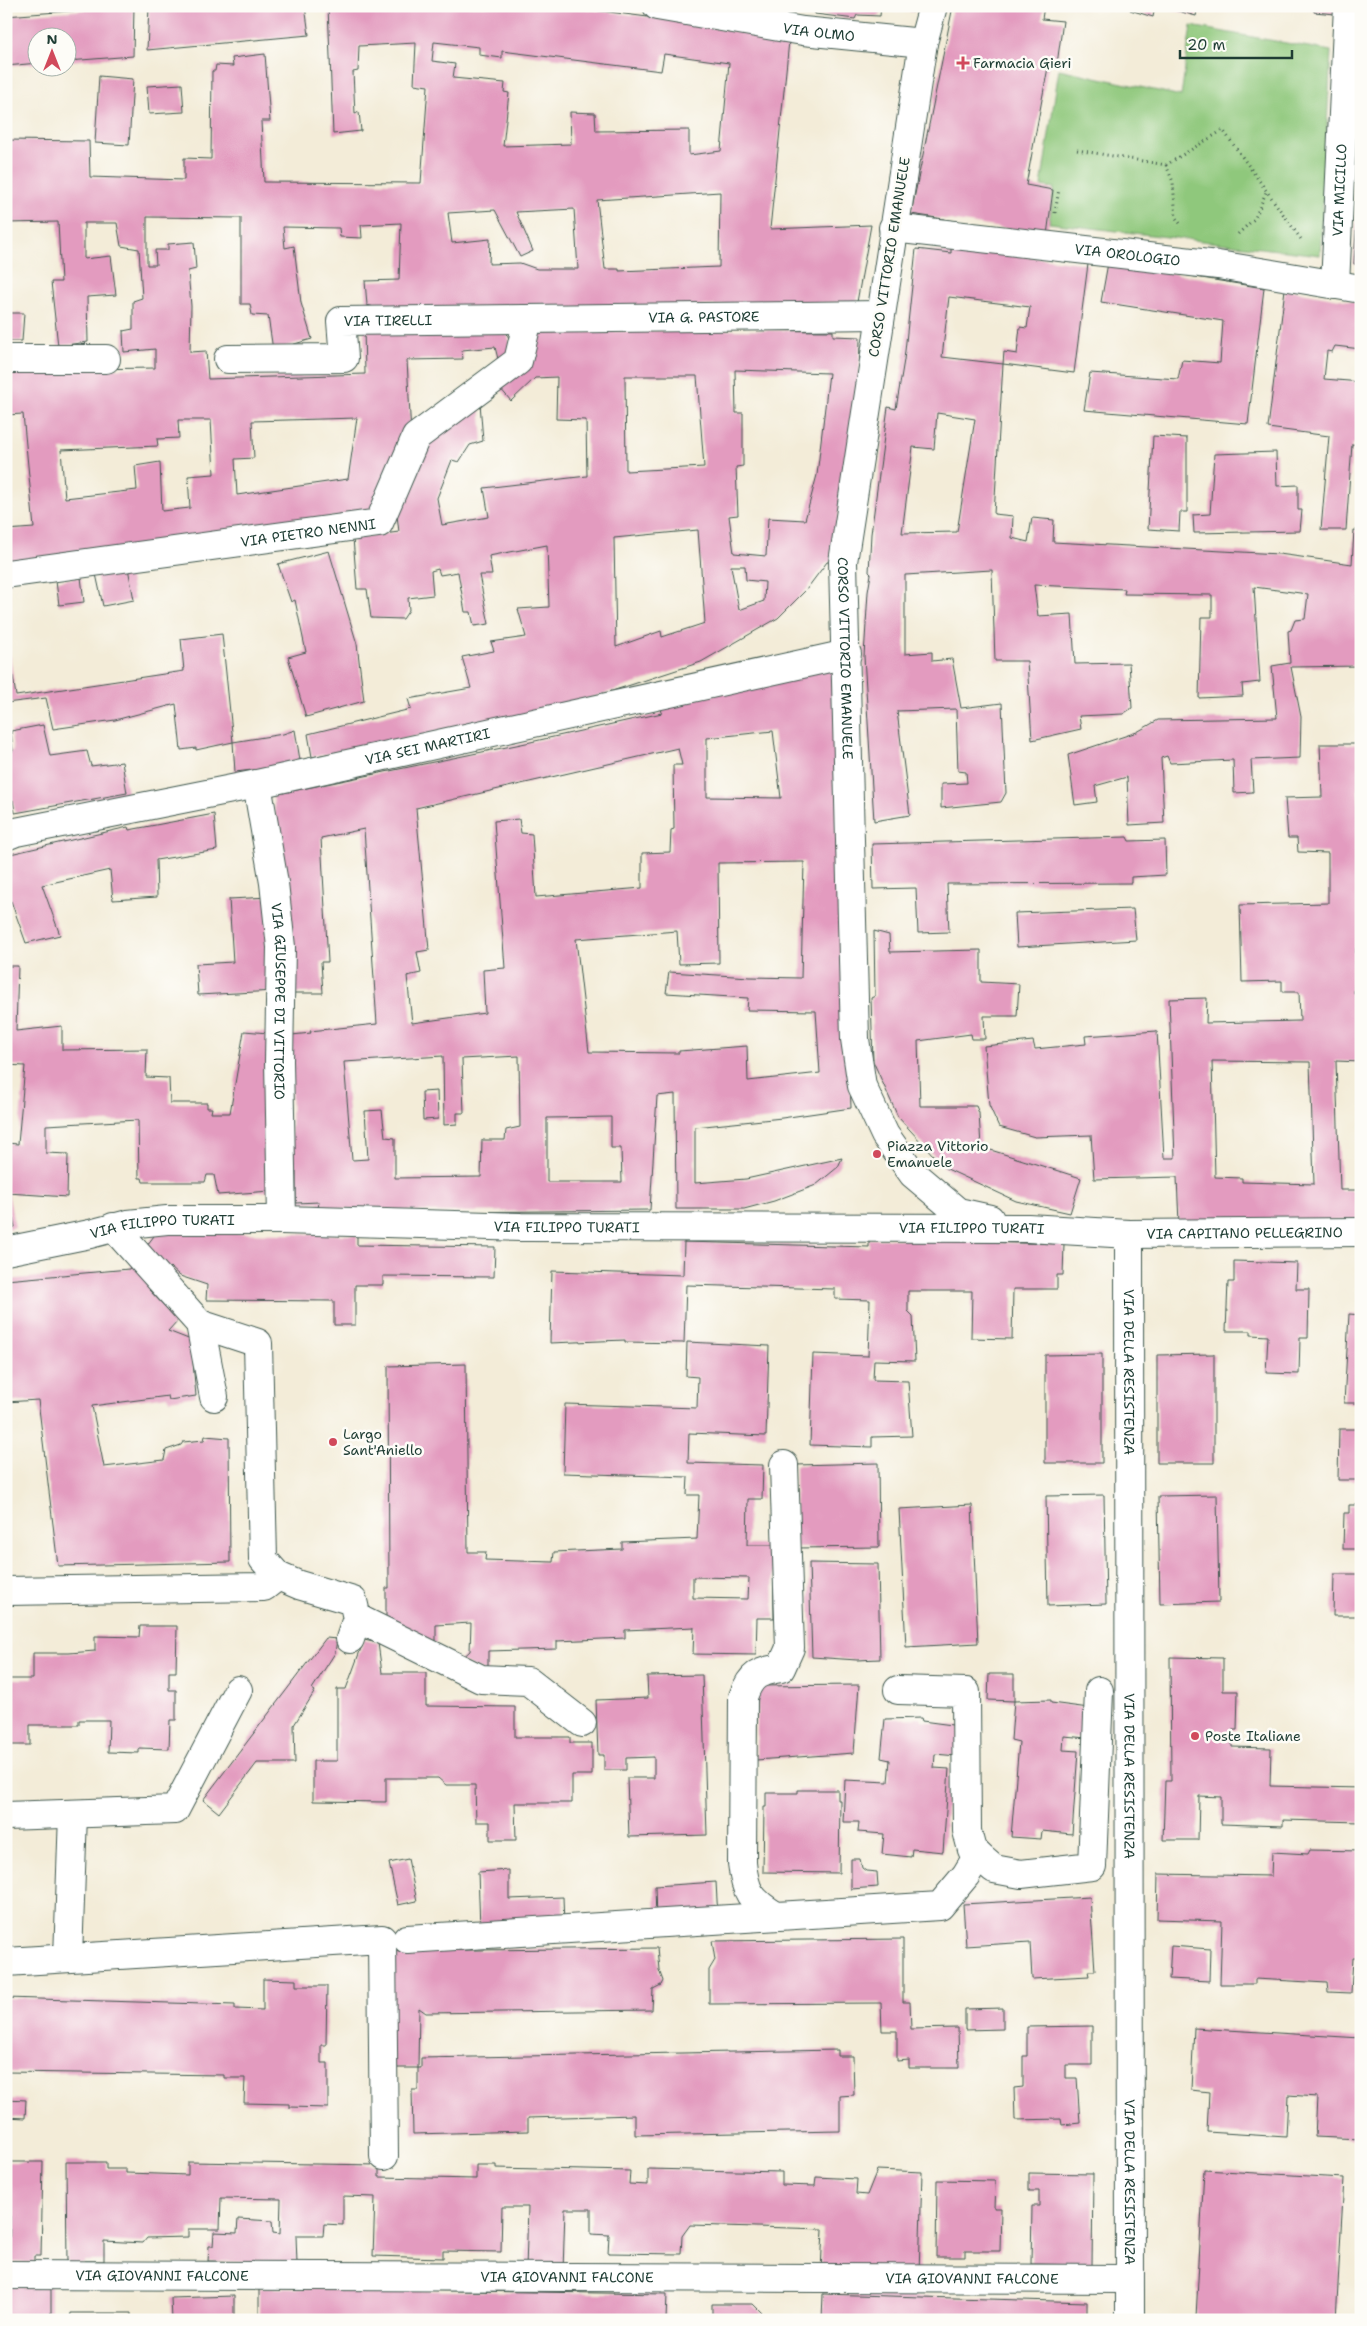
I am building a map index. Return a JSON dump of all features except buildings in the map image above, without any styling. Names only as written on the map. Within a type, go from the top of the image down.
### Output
[{"type":"street","name":"VIA OLMO","points":[[657,6],[803,31],[923,43]]},
{"type":"street","name":"CORSO VITTORIO EMANUELE","points":[[933,6],[923,43],[893,228],[843,562],[847,654],[855,1040],[862,1086],[885,1135],[913,1174],[958,1212],[1028,1228]]},
{"type":"street","name":"VIA MICILLO","points":[[1348,6],[1348,287]]},
{"type":"street","name":"VIA OROLOGIO","points":[[893,228],[1218,265],[1348,287]]},
{"type":"street","name":"VIA G. PASTORE","points":[[528,319],[880,315]]},
{"type":"street","name":"VIA TIRELLI","points":[[228,359],[344,358],[341,321],[528,319]]},
{"type":"street","name":"VIA PIETRO NENNI","points":[[6,574],[379,523],[416,437],[518,361],[528,319]]},
{"type":"street","points":[[6,359],[106,359]]},
{"type":"street","name":"VIA SEI MARTIRI","points":[[6,836],[16,832],[257,784],[847,654]]},
{"type":"street","name":"VIA GIUSEPPE DI VITTORIO","points":[[257,784],[274,883],[281,947],[279,1061],[282,1220]]},
{"type":"street","name":"VIA FILIPPO TURATI","points":[[6,1251],[90,1234],[128,1224],[168,1220],[282,1220],[521,1227],[1028,1228],[1129,1234]]},
{"type":"street","points":[[113,1227],[200,1324],[258,1343],[263,1559],[278,1576],[299,1585],[353,1601],[354,1628],[480,1680],[528,1681],[582,1723]]},
{"type":"street","name":"VIA CAPITANO PELLEGRINO","points":[[1129,1234],[1361,1232]]},
{"type":"street","name":"VIA DELLA RESISTENZA","points":[[1129,1234],[1130,2320]]},
{"type":"street","points":[[200,1324],[214,1397]]},
{"type":"street","points":[[776,1916],[756,1904],[744,1886],[742,1863],[743,1697],[748,1681],[764,1671],[781,1668],[790,1648],[784,1465]]},
{"type":"street","points":[[6,1591],[264,1587],[278,1576]]},
{"type":"street","points":[[6,1816],[175,1810],[238,1690]]},
{"type":"street","points":[[898,1690],[966,1692],[967,1831],[972,1850],[994,1869],[1021,1874],[1092,1866],[1129,1868]]},
{"type":"street","points":[[1092,1866],[1098,1691]]},
{"type":"street","points":[[68,1958],[73,1814]]},
{"type":"street","points":[[407,1939],[940,1906],[966,1875],[978,1856]]},
{"type":"street","points":[[6,1962],[382,1939],[384,2156]]},
{"type":"street","name":"VIA GIOVANNI FALCONE","points":[[6,2275],[1129,2279]]},
{"type":"path","points":[[1077,150],[1166,165],[1224,130],[1267,190],[1348,287]]},
{"type":"path","points":[[1166,165],[1173,182],[1176,218],[1184,228]]},
{"type":"path","points":[[1233,236],[1242,232],[1255,218],[1267,190]]},
{"type":"green space","points":[[1191,26],[1331,51],[1320,255],[1049,223],[1054,188],[1041,186],[1059,69],[1181,96]]},
{"type":"place","name":"Farmacia Gieri","points":[[963,63]]},
{"type":"place","name":"Piazza Vittorio Emanuele","points":[[877,1154]]},
{"type":"place","name":"Largo Sant'Aniello","points":[[333,1442]]},
{"type":"place","name":"Poste Italiane","points":[[1195,1736]]}]
